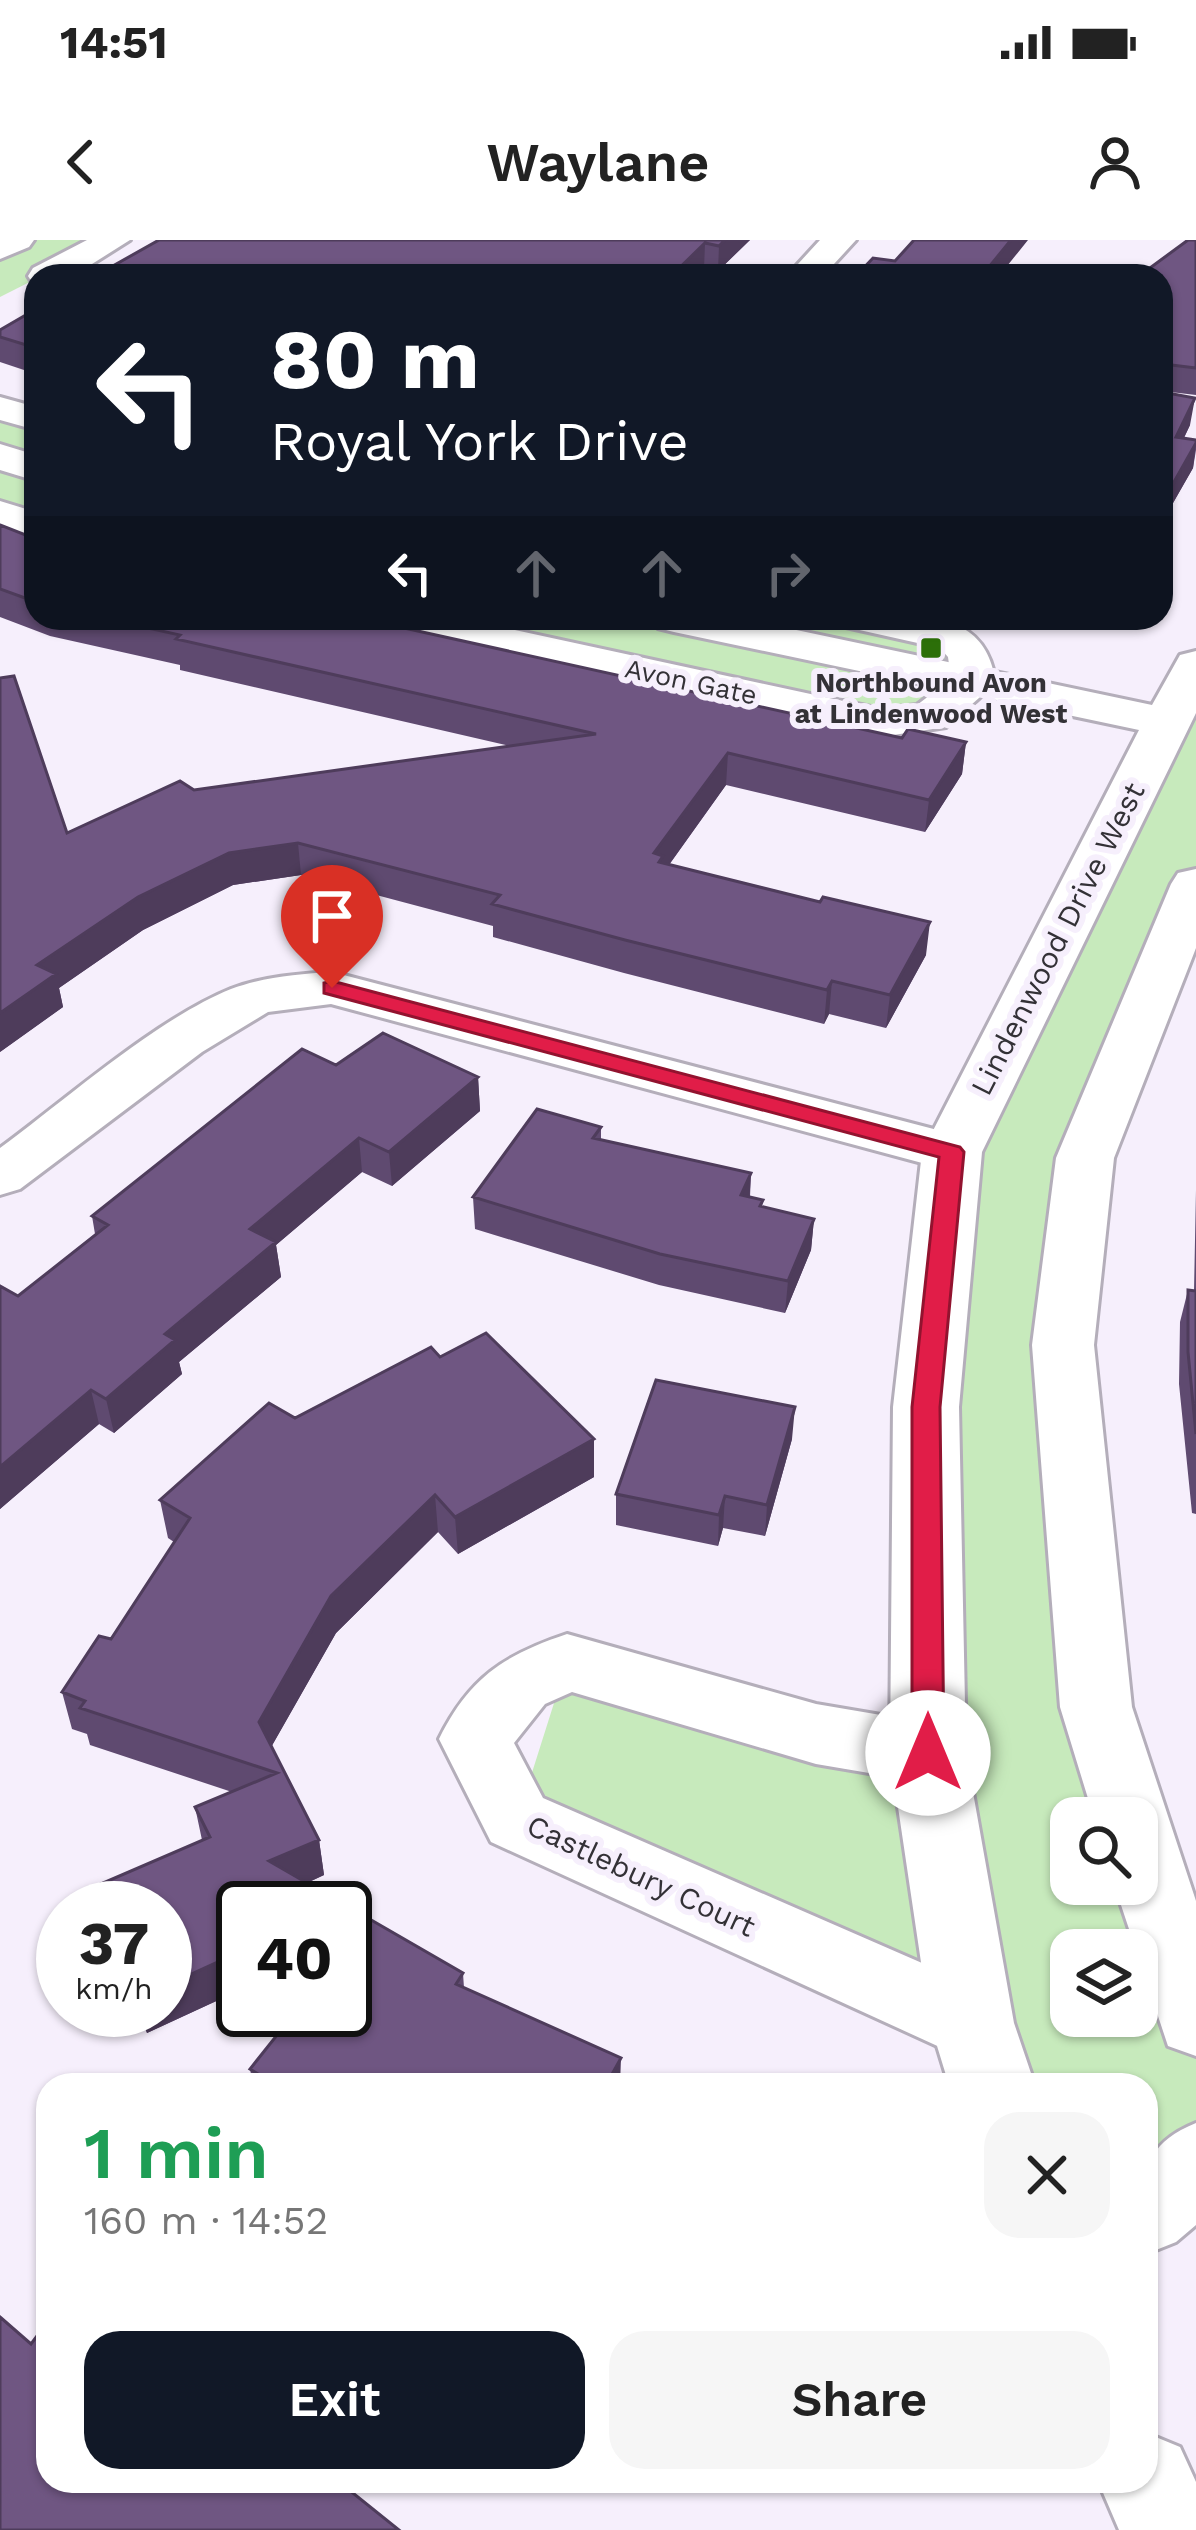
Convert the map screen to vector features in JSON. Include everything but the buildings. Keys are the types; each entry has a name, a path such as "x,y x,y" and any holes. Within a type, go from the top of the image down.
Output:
{"street":[{"path":"0,248 17,240"},
{"path":"67,264 113,240"},
{"path":"815,264 838,240"},
{"name":"Avon Gate","path":"454,630 880,723 930,718 974,683"},
{"name":"Avon Gate","path":"729,630 974,683 1182,693"},
{"path":"917,630 955,638 970,655 974,683"},
{"name":"Lindenwood Drive West","path":"982,2054 928,1753 926,1407 952,1152 1182,693"},
{"path":"1124,1797 1096,1707 1063,1345 1085,1158 1196,884"},
{"path":"0,1176 184,1040 249,1000 289,990 332,988 952,1152"},
{"name":"Castlebury Court","path":"928,1753 816,1734 566,1662 520,1684 475,1739 517,1820 982,2054"},
{"path":"1158,1901 1196,2020"},
{"path":"1158,2203 1186,2180 1196,2163"},
{"path":"1151,2493 1168,2530"}],"green space":[{"path":"17,240 113,240 65,264 24,264 24,285 0,297 0,248"},
{"path":"0,408 24,415 24,521 0,513"},
{"path":"454,630 917,630 955,638 974,683 880,723"},
{"path":"1196,665 1196,884 1085,1158 1063,1345 1128,1797 1050,1797 1050,1905 1146,1905 1157,1929 1050,1929 1050,2037 1158,2037 1158,1932 1196,2020 1196,2163 1158,2201 1158,2073 988,2073 972,2023 517,1820 567,1662 928,1753 952,1152"}],"place":[{"name":"Northbound Avon at Lindenwood West","path":"931,648"}],"route":[{"path":"332,988 952,1152 926,1407 928,1753"}]}
